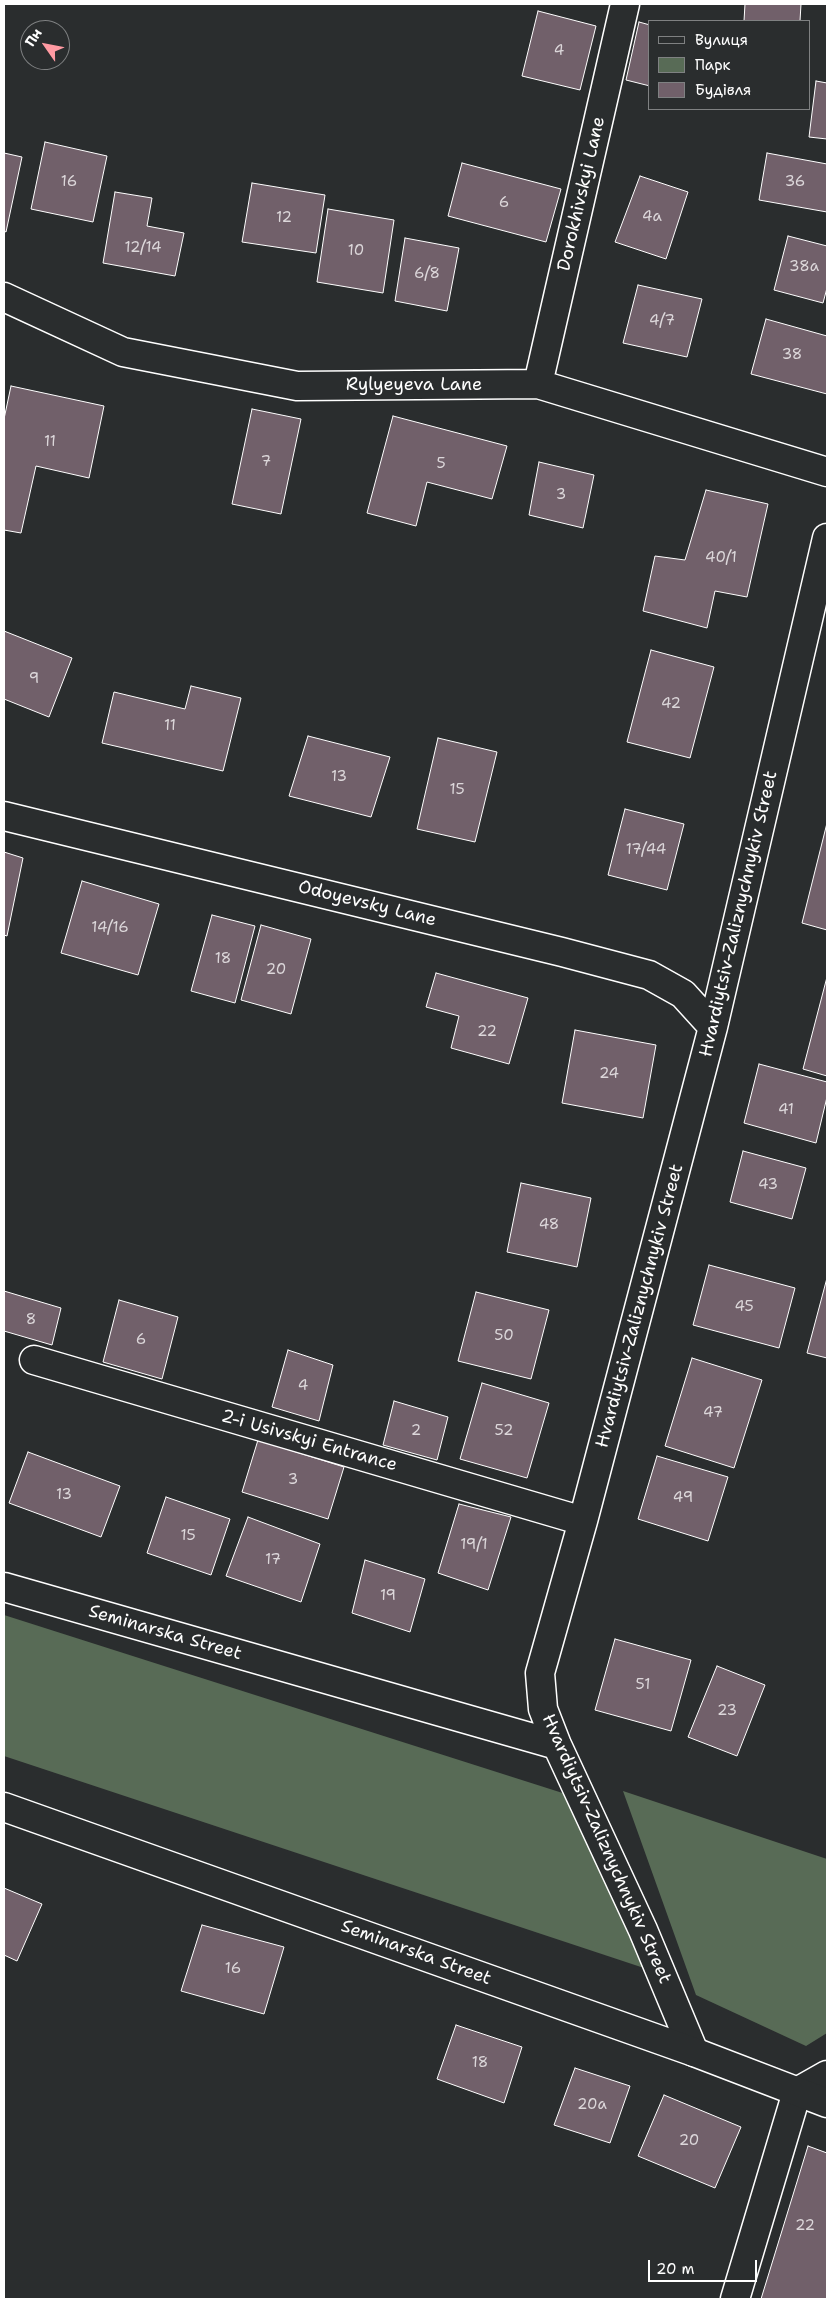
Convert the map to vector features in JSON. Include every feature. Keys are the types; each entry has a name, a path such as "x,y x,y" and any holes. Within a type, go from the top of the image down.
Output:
{"street":[{"name":"Dorokhivskyi Lane","path":"538,384 625,4"},
{"name":"Rylyeyeva Lane","path":"4,296 123,352 297,386 538,384 827,472"},
{"name":"Hvardiytsiv-Zaliznychnykiv Street","path":"694,2052 644,1930 557,1746 543,1709 540,1673 583,1521 713,1027 827,538"},
{"name":"Odoyevsky Lane","path":"4,816 542,947 649,975 684,994 713,1027"},
{"name":"2-i Usivskyi Entrance","path":"34,1360 583,1521"},
{"name":"Seminarska Street","path":"4,1587 557,1746"},
{"name":"Seminarska Street","path":"4,1807 694,2052 827,2103"},
{"path":"735,2299 798,2092 827,2075"}],"green space":[{"path":"4,1615 572,1796 650,1970 4,1756"},
{"path":"623,1791 827,1859 827,2033 806,2046 696,1995"}],"building":[{"path":"745,4 801,4 800,20 744,20"},
{"path":"538,11 596,26 580,90 522,76"},
{"path":"639,22 648,24 648,86 626,80"},
{"path":"816,81 827,83 827,139 809,137"},
{"path":"45,142 107,156 93,222 31,209"},
{"path":"4,153 22,157 6,232 4,231"},
{"path":"767,153 827,164 827,212 759,200"},
{"path":"462,163 561,189 546,242 448,216"},
{"path":"640,176 688,192 666,259 615,242"},
{"path":"252,183 325,195 316,253 242,242"},
{"path":"115,192 152,198 147,226 184,233 175,276 103,263"},
{"path":"328,209 394,220 383,293 317,282"},
{"path":"788,236 827,246 827,288 823,303 774,290"},
{"path":"405,238 459,248 447,311 395,301"},
{"path":"638,285 702,299 687,357 623,343"},
{"path":"766,319 827,336 827,394 751,374"},
{"path":"11,386 104,406 89,478 36,466 21,533 4,530 4,419"},
{"path":"252,409 301,419 281,514 232,504"},
{"path":"393,416 507,446 492,499 427,482 416,526 367,513"},
{"path":"539,462 594,475 583,528 529,515"},
{"path":"706,490 768,504 747,597 715,591 707,628 643,611 655,556 685,560"},
{"path":"4,631 72,658 49,717 4,699"},
{"path":"651,650 714,667 690,758 627,742"},
{"path":"191,686 241,698 223,771 102,743 114,692 185,709"},
{"path":"308,736 390,757 371,817 289,796"},
{"path":"438,738 497,752 475,842 417,829"},
{"path":"625,809 684,824 667,890 608,875"},
{"path":"827,823 827,930 802,923"},
{"path":"4,852 23,858 7,936 4,935"},
{"path":"82,881 159,904 138,975 61,953"},
{"path":"212,915 255,926 235,1003 191,991"},
{"path":"261,925 311,939 291,1014 241,1000"},
{"path":"436,973 528,998 509,1064 451,1048 459,1016 426,1007"},
{"path":"827,977 827,1076 803,1069"},
{"path":"575,1030 656,1045 643,1118 562,1103"},
{"path":"759,1064 827,1082 827,1097 816,1143 744,1123"},
{"path":"743,1151 806,1168 792,1219 730,1202"},
{"path":"521,1183 591,1198 577,1267 507,1252"},
{"path":"709,1265 795,1288 779,1348 693,1325"},
{"path":"827,1278 827,1358 807,1353"},
{"path":"4,1291 61,1308 52,1345 4,1331"},
{"path":"476,1292 549,1310 531,1379 458,1361"},
{"path":"119,1300 178,1317 162,1379 103,1362"},
{"path":"288,1350 333,1365 319,1421 272,1407"},
{"path":"692,1358 762,1380 734,1468 665,1446"},
{"path":"482,1383 549,1403 527,1478 460,1459"},
{"path":"394,1401 448,1417 437,1460 383,1445"},
{"path":"258,1440 344,1467 328,1519 242,1492"},
{"path":"28,1452 120,1486 101,1537 9,1503"},
{"path":"657,1456 728,1477 708,1541 638,1519"},
{"path":"166,1497 230,1519 211,1575 147,1553"},
{"path":"459,1504 511,1517 488,1590 438,1573"},
{"path":"248,1517 320,1544 301,1602 226,1576"},
{"path":"365,1560 425,1579 410,1632 352,1613"},
{"path":"615,1639 691,1660 671,1731 595,1710"},
{"path":"717,1666 765,1685 737,1756 688,1737"},
{"path":"4,1888 42,1904 17,1961 4,1955"},
{"path":"202,1925 284,1947 264,2014 181,1991"},
{"path":"456,2025 522,2047 504,2103 437,2079"},
{"path":"575,2068 630,2086 610,2143 554,2125"},
{"path":"664,2095 741,2127 715,2188 638,2156"},
{"path":"808,2146 827,2153 827,2299 761,2299"}]}
